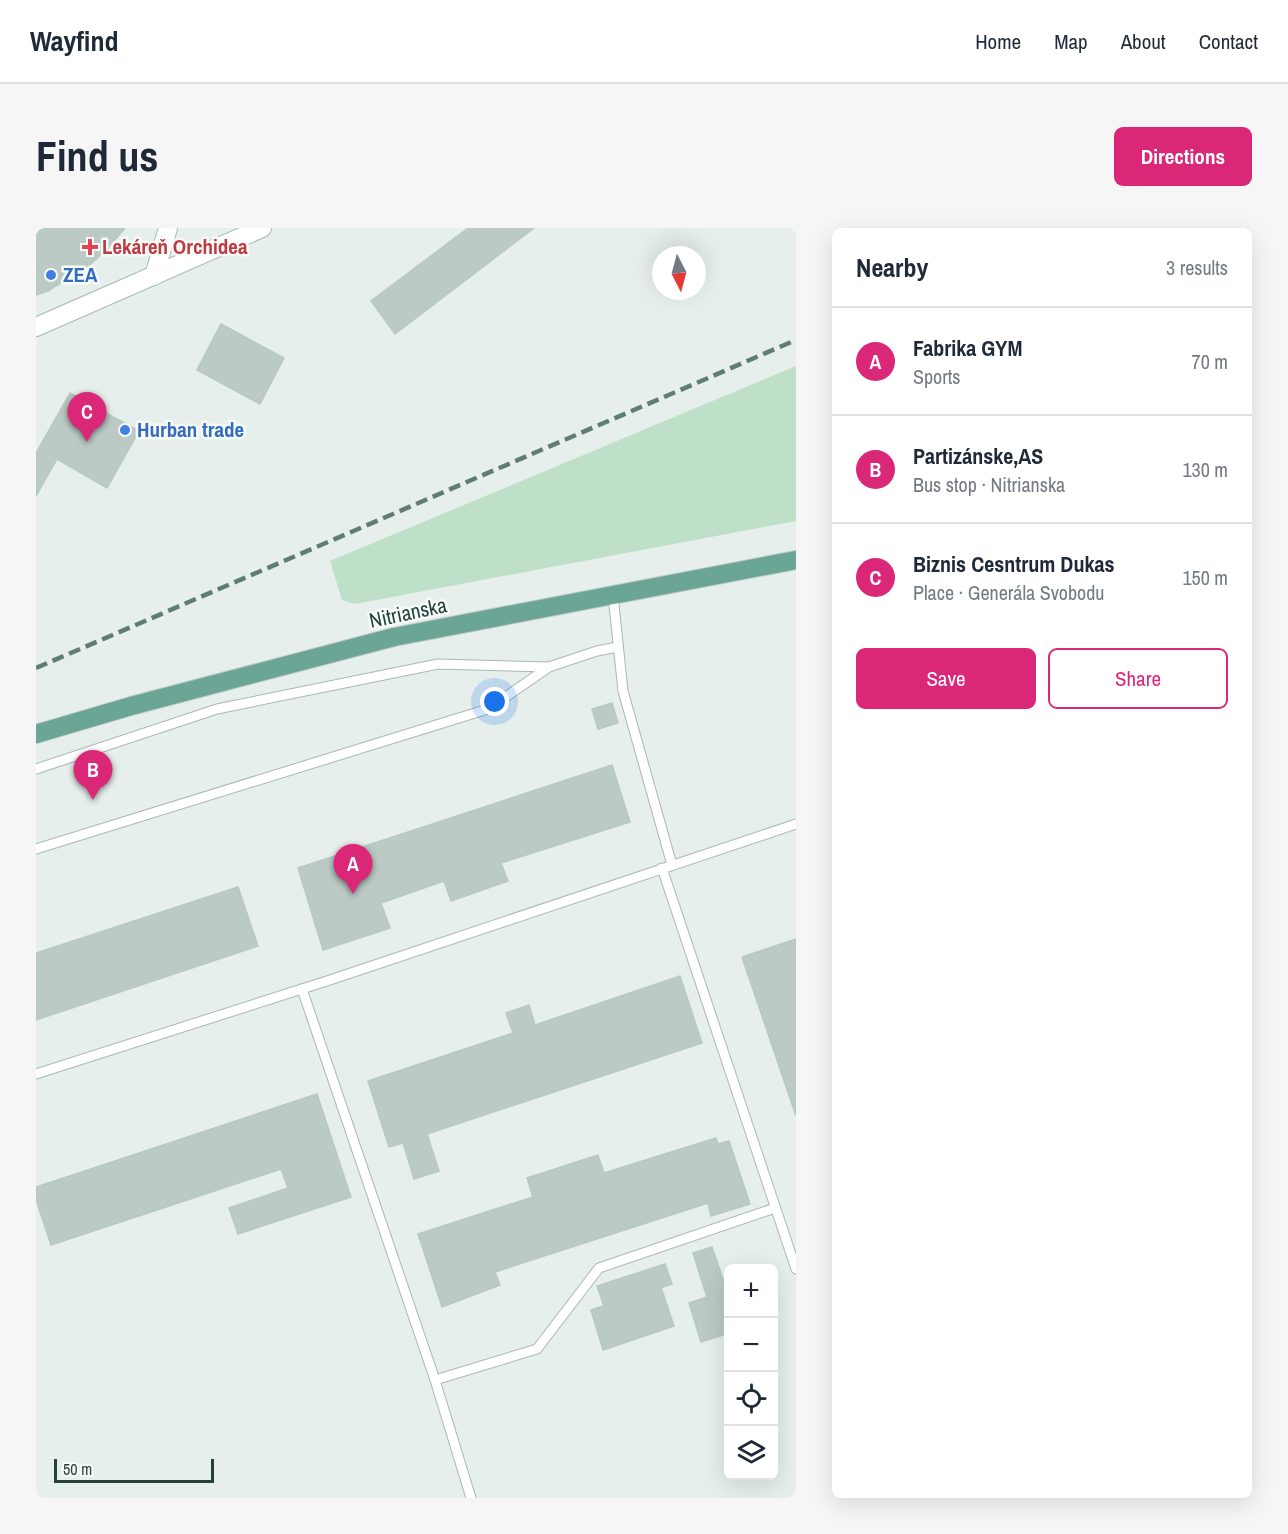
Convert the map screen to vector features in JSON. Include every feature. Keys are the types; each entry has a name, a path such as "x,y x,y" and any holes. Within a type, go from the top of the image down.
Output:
{"main road":[{"name":"Nitrianska","path":"36,734 131,706 394,637 796,560"}],"street":[{"path":"154,276 168,228"},
{"path":"36,327 262,228"}],"lane":[{"path":"613,596 623,691 672,865"},
{"path":"36,849 488,708 549,667 597,651 618,647"},
{"path":"36,769 217,709 438,664 549,667"},
{"path":"36,1074 302,989 796,824"},
{"path":"662,868 796,1269"},
{"path":"302,989 435,1380 471,1498"},
{"path":"435,1380 537,1349 599,1268 775,1208"}],"green space":[{"path":"796,366 796,521 355,604 342,600 330,561"}],"building":[{"path":"36,228 69,228 65,230 67,237 63,239 60,233 36,247"},
{"path":"69,228 125,228 91,264 48,291 36,262 36,247 60,233 63,239 67,237 65,230"},
{"path":"468,228 534,228 395,334 371,301"},
{"path":"36,262 48,291 36,295"},
{"path":"221,324 284,358 260,404 197,370"},
{"path":"70,393 139,431 107,488 57,459 36,496 36,453"},
{"path":"612,703 618,723 598,729 592,709"},
{"path":"612,765 630,822 501,863 508,881 451,901 444,881 381,903 390,928 323,950 298,868"},
{"path":"238,887 258,946 36,1020 36,953"},
{"path":"796,939 796,1116 742,957"},
{"path":"680,976 702,1043 427,1134 439,1171 414,1179 403,1143 389,1147 368,1081 513,1033 506,1013 529,1005 535,1025"},
{"path":"317,1094 351,1197 238,1234 229,1208 288,1188 281,1169 51,1245 36,1200 36,1187"},
{"path":"716,1138 718,1144 729,1141 750,1204 711,1216 708,1203 495,1272 500,1285 442,1307 418,1234 533,1197 527,1178 598,1155 604,1173"},
{"path":"712,1247 724,1282 704,1288 693,1253"},
{"path":"665,1264 672,1284 604,1306 597,1286"},
{"path":"724,1281 724,1334 720,1336 704,1288"},
{"path":"661,1287 674,1326 603,1350 591,1310"},
{"path":"707,1297 720,1336 701,1342 689,1303"}],"railway":[{"path":"36,668 796,340"}],"place":[{"name":"Lekáreň Orchidea","path":"90,247"},
{"name":"ZEA","path":"51,275"},
{"name":"Hurban trade","path":"125,430"},
{"name":"Biznis Cesntrum Dukas","path":"87,442"},
{"name":"Partizánske,AS","path":"93,800"},
{"name":"Fabrika GYM","path":"353,894"}]}
